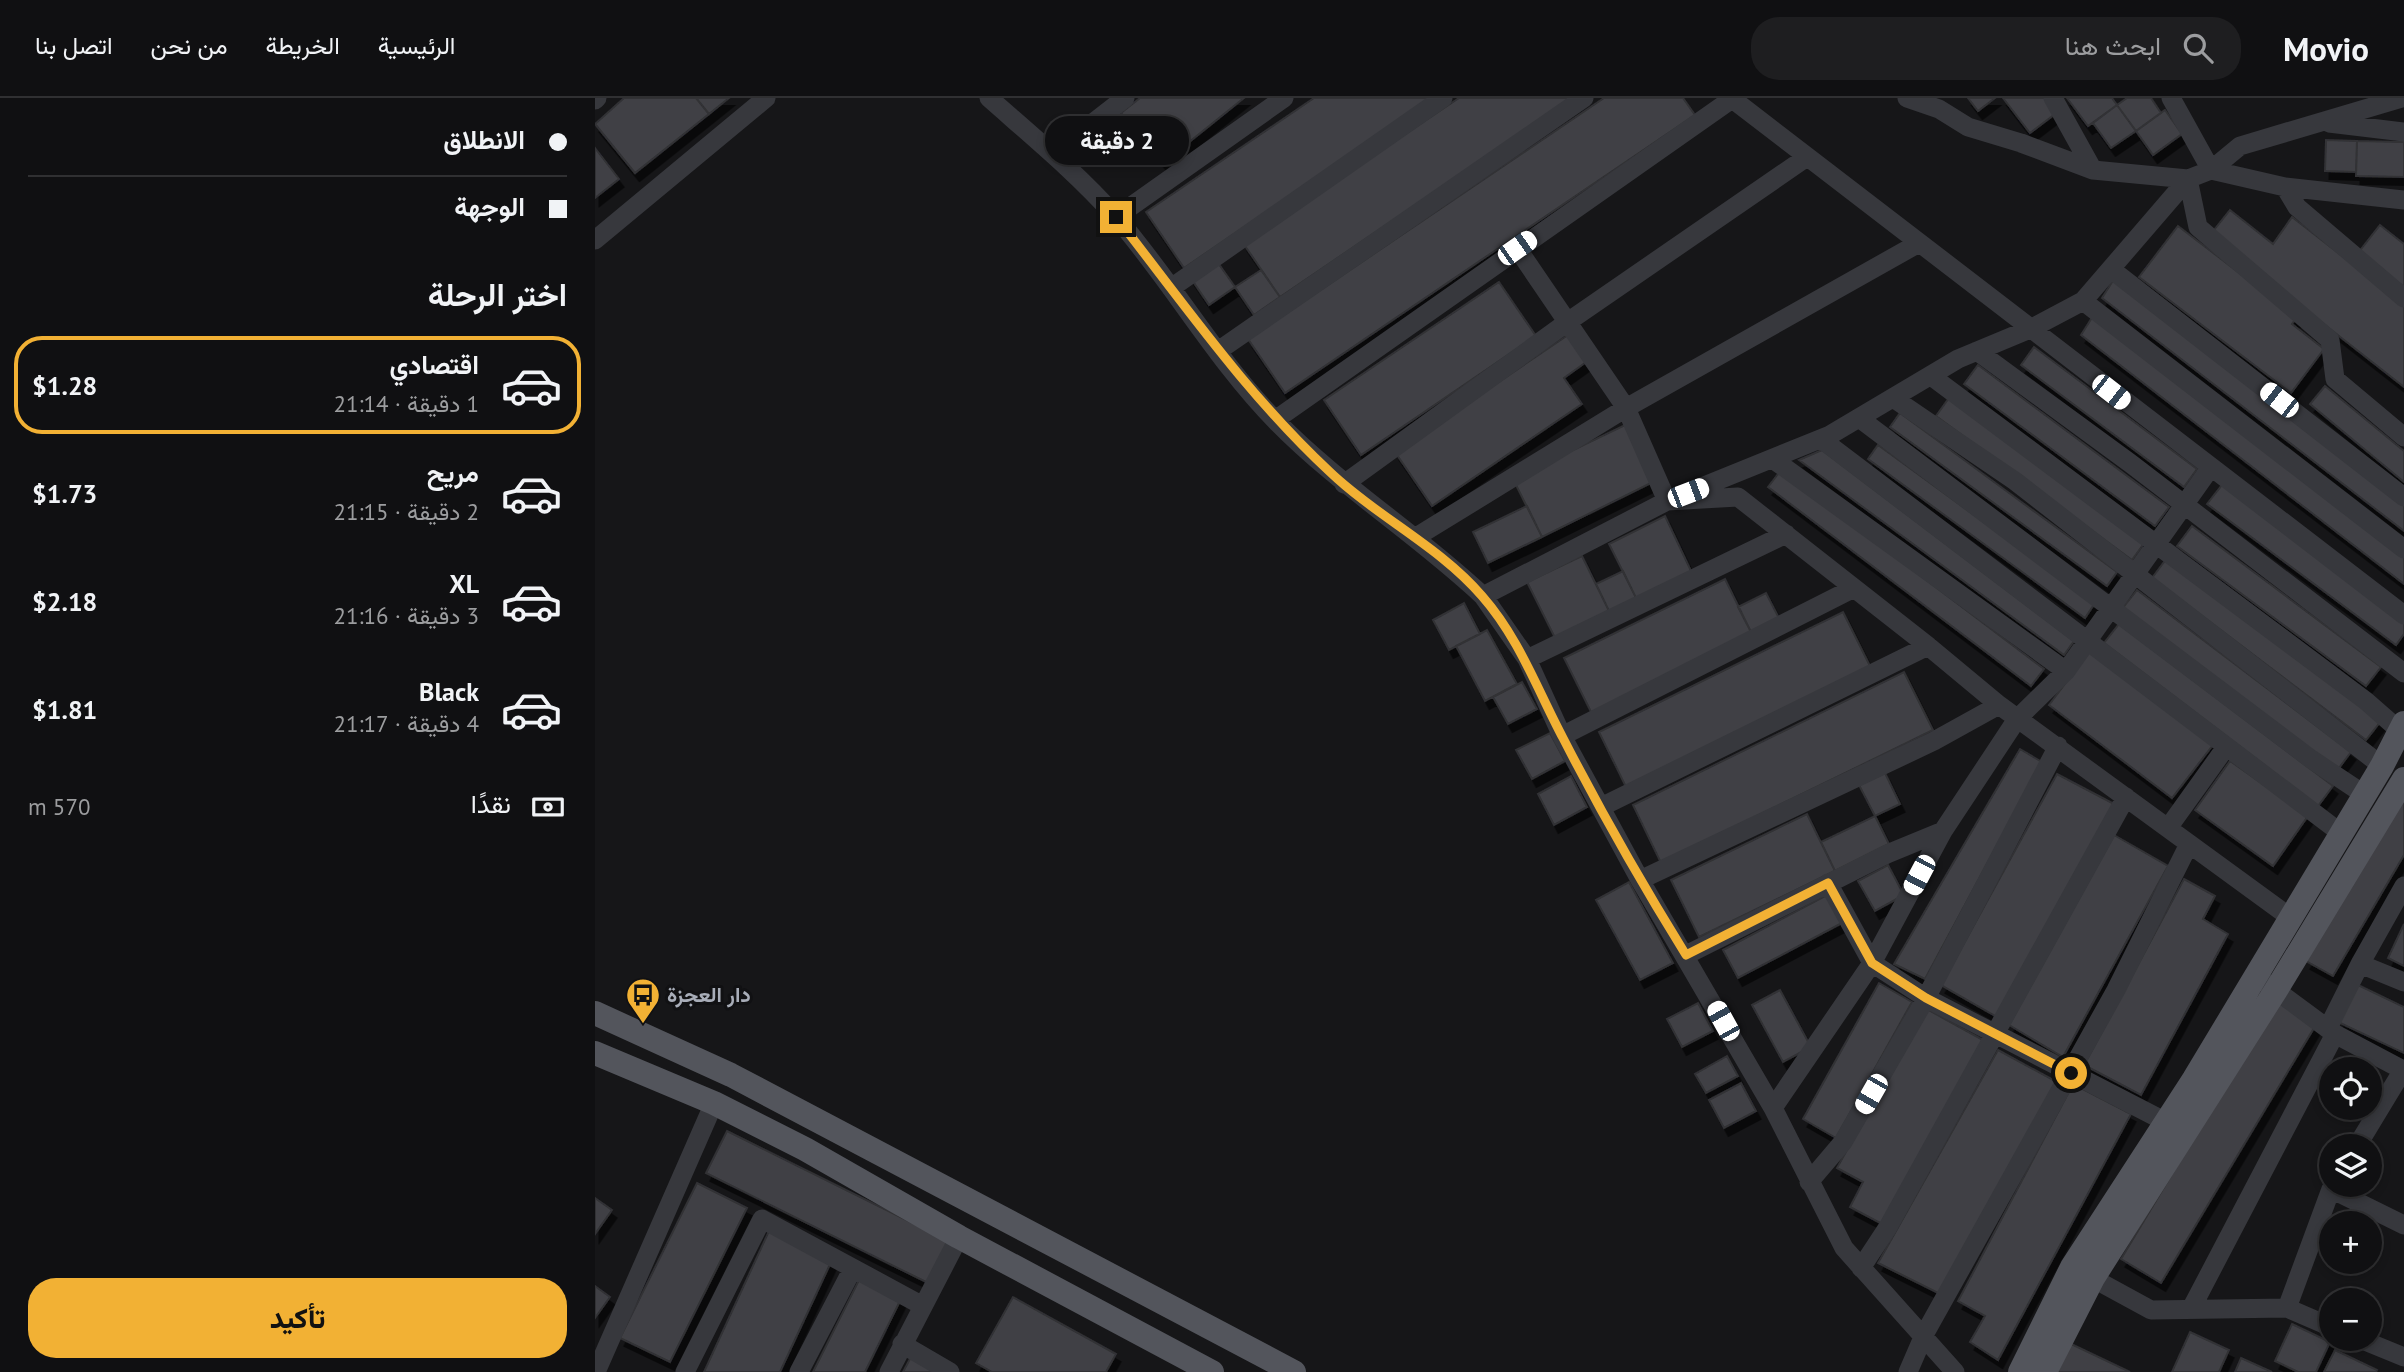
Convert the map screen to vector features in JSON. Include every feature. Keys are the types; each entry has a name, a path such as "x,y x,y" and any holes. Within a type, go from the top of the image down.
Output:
{"main road":[{"path":"2020,1372 2266,983 2291,918 2382,766 2402,727"},
{"path":"2045,1372 2082,1273 2166,1122 2266,983 2404,779"},
{"path":"595,1013 731,1074 1294,1372"},
{"path":"595,1053 714,1103 805,1149 958,1237 1213,1372"}],"street":[{"path":"595,240 766,98"},
{"path":"989,98 1053,154 1116,217 1218,351 1275,420 1344,484 1416,537 1483,596 1527,659 1562,736 1640,880 1773,1108 1844,1248 1955,1372"},
{"path":"1053,154 1125,98"},
{"path":"1116,217 1284,98"},
{"path":"1171,288 1443,98"},
{"path":"1218,351 1584,98"},
{"path":"1275,420 1731,98 2404,615"},
{"path":"1907,98 1936,104 1968,127 2021,143 2093,170 2188,178 2211,170 2240,146 2402,98"},
{"path":"2053,98 2093,170"},
{"path":"2171,98 2211,170 2285,187 2404,200"},
{"path":"2321,123 2404,132"},
{"path":"1344,484 1569,321 1807,157"},
{"path":"1483,596 1667,501 1821,439 1977,351 2030,329 2083,301 2188,178"},
{"path":"2188,178 2198,227 2330,340 2335,379 2404,437"},
{"path":"2285,187 2297,208 2404,298"},
{"path":"1416,537 1626,408 1919,243"},
{"path":"1517,248 1626,408 1667,501"},
{"path":"2112,270 2404,497"},
{"path":"2083,301 2404,549"},
{"path":"1977,351 2184,504 2404,673"},
{"path":"1931,376 2402,727"},
{"path":"1893,398 2015,481 2382,766"},
{"path":"1859,418 2311,759 2365,795"},
{"path":"1821,439 2342,834"},
{"path":"1774,460 2066,671"},
{"path":"1773,1108 1872,963 1943,831 2017,719 2066,671 2211,467"},
{"path":"1667,501 1738,497 2017,719 2058,746 2291,918"},
{"path":"1527,659 1786,534"},
{"path":"1562,736 1854,588"},
{"path":"1601,807 1928,646"},
{"path":"1640,880 1934,741 1999,705"},
{"path":"1809,1182 1843,1142 1926,998 2058,746"},
{"path":"2168,828 2226,747"},
{"path":"1861,1268 1888,1227 2126,797"},
{"path":"1686,955 1828,883 1943,831"},
{"path":"1908,1372 1924,1335 2071,1073 2189,844"},
{"path":"1828,883 1872,963 1926,998 2166,1122"},
{"path":"2191,1310 2331,1031 2360,964 2404,887"},
{"path":"2360,964 2404,982"},
{"path":"2266,983 2331,1031 2403,1070 2364,1134"},
{"path":"605,1372 596,1372 714,1103"},
{"path":"2287,1308 2329,1197"},
{"path":"2352,1197 2404,1225"},
{"path":"685,1372 762,1219 923,1306"},
{"path":"888,1372 958,1237"},
{"path":"799,1372 852,1270"},
{"path":"2082,1273 2151,1310 2287,1308 2319,1322"},
{"path":"902,1344 950,1372"},
{"path":"2381,1351 2400,1362"}],"building":[{"path":"624,98 696,98 709,114 635,173 595,124"},
{"path":"696,98 729,98 709,114"},
{"path":"1140,98 1244,98 1163,163 1121,113"},
{"path":"1314,98 1434,98 1184,268 1146,212"},
{"path":"1459,98 1574,98 1280,297 1243,243"},
{"path":"1604,98 1683,98 1695,115 1285,393 1248,339"},
{"path":"1968,98 1995,98 1978,111"},
{"path":"2003,98 2049,98 2059,111 2030,133"},
{"path":"2067,98 2112,98 2117,105 2088,126"},
{"path":"2127,98 2151,98 2161,113 2136,131 2117,105"},
{"path":"2117,105 2136,131 2111,148 2093,123"},
{"path":"2165,110 2182,134 2153,155 2136,131"},
{"path":"2326,140 2357,141 2356,172 2325,171"},
{"path":"2357,141 2404,142 2404,177 2356,176"},
{"path":"595,148 619,179 595,198"},
{"path":"2230,210 2273,244 2292,217 2404,304 2404,387 2210,235"},
{"path":"2380,225 2404,244 2404,287 2358,253"},
{"path":"2178,226 2297,317 2292,324 2324,349 2291,393 2139,277"},
{"path":"1216,260 1235,287 1209,305 1190,277"},
{"path":"1261,270 1280,297 1254,315 1235,287"},
{"path":"2114,279 2404,503 2404,531 2102,298"},
{"path":"1499,282 1536,336 1361,455 1324,400"},
{"path":"2093,316 2404,557 2404,584 2081,335"},
{"path":"1571,333 1589,360 1564,378 1582,404 1432,506 1395,452"},
{"path":"2034,347 2197,469 2184,487 2021,365"},
{"path":"1978,365 2169,507 2155,526 1964,384"},
{"path":"2325,386 2404,451 2404,482 2310,404"},
{"path":"1949,398 2145,542 2132,560 1936,416"},
{"path":"1900,413 2117,572 2107,586 1890,427"},
{"path":"1625,425 1653,482 1542,537 1513,479"},
{"path":"1878,445 2095,603 2085,618 1868,459"},
{"path":"1822,450 2074,641 2064,655 1799,460"},
{"path":"1781,470 2044,669 2031,686 1768,487"},
{"path":"2222,485 2404,621 2404,634 2396,645 2207,504"},
{"path":"1527,506 1542,537 1488,563 1473,532"},
{"path":"1665,516 1692,573 1637,600 1609,544"},
{"path":"2192,526 2381,667 2366,686 2177,546"},
{"path":"1582,556 1610,613 1556,640 1527,582"},
{"path":"2167,558 2381,721 2366,740 2152,578"},
{"path":"1623,571 1637,600 1610,613 1596,584"},
{"path":"1725,579 1753,636 1592,714 1564,658"},
{"path":"2137,590 2351,752 2336,772 2122,609"},
{"path":"1766,593 1781,622 1753,636 1738,607"},
{"path":"1464,603 1480,634 1449,650 1433,620"},
{"path":"1843,612 1871,668 1626,787 1599,732"},
{"path":"2119,624 2333,786 2318,806 2104,643"},
{"path":"1487,630 1517,684 1485,701 1456,646"},
{"path":"2089,652 2213,745 2172,798 2049,705"},
{"path":"1904,672 1933,730 1661,863 1633,805"},
{"path":"1522,682 1537,709 1508,724 1493,697"},
{"path":"1550,733 1565,761 1532,779 1516,750"},
{"path":"2020,749 2042,762 1925,979 1894,964"},
{"path":"2230,761 2308,816 2273,866 2195,810"},
{"path":"1885,773 1900,804 1875,816 1859,785"},
{"path":"2057,774 2116,805 1997,1017 1941,985"},
{"path":"1571,776 1587,807 1554,825 1538,794"},
{"path":"2404,793 2404,855 2333,976 2306,961"},
{"path":"1807,814 1835,871 1699,937 1671,880"},
{"path":"1875,816 1889,844 1835,871 1821,842"},
{"path":"2114,835 2168,866 2063,1057 2009,1025"},
{"path":"1888,865 1904,895 1875,911 1858,881"},
{"path":"2184,879 2215,896 2203,919 2228,934 2141,1095 2084,1065"},
{"path":"1629,882 1673,963 1640,980 1596,900"},
{"path":"1827,895 1842,923 1738,978 1723,950"},
{"path":"2404,924 2404,966 2388,958"},
{"path":"1879,983 1912,1002 1836,1138 1803,1119"},
{"path":"2356,984 2404,1007 2404,1053 2338,1022"},
{"path":"1780,990 1811,1047 1783,1062 1752,1005"},
{"path":"2277,999 2317,1023 2161,1283 2121,1259"},
{"path":"1698,1003 1713,1031 1682,1047 1667,1019"},
{"path":"1925,1008 1983,1040 1882,1224 1850,1207 1863,1182 1837,1168"},
{"path":"1998,1050 2057,1082 1940,1294 1878,1263"},
{"path":"1727,1056 1738,1076 1706,1093 1695,1074"},
{"path":"1741,1083 1756,1111 1724,1128 1709,1100"},
{"path":"2073,1084 2131,1114 1998,1360 1970,1342 1985,1316 1958,1301"},
{"path":"727,1131 951,1242 930,1284 706,1173"},
{"path":"697,1183 747,1208 670,1362 620,1338"},
{"path":"595,1198 612,1210 595,1234"},
{"path":"769,1231 832,1260 780,1372 704,1372"},
{"path":"860,1278 901,1299 865,1372 813,1372"},
{"path":"595,1286 610,1297 595,1318"},
{"path":"1013,1297 1116,1354 1106,1372 992,1372 976,1363"},
{"path":"2292,1324 2319,1337 2319,1351 2326,1351 2316,1372 2298,1372 2275,1361"},
{"path":"2190,1332 2229,1350 2219,1372 2172,1372"},
{"path":"2067,1342 2130,1372 2053,1372"},
{"path":"2334,1351 2377,1370 2376,1372 2324,1372"},
{"path":"912,1355 937,1372 903,1372"},
{"path":"2241,1358 2272,1372 2235,1372"}],"place":[{"name":"دار العجزة","path":"643,1025"}],"route":[{"path":"1116,217 1218,351 1275,420 1332,474 1416,537 1483,596 1527,659 1562,736 1640,880 1686,955 1828,883 1872,963 1926,998 2071,1073"}]}
